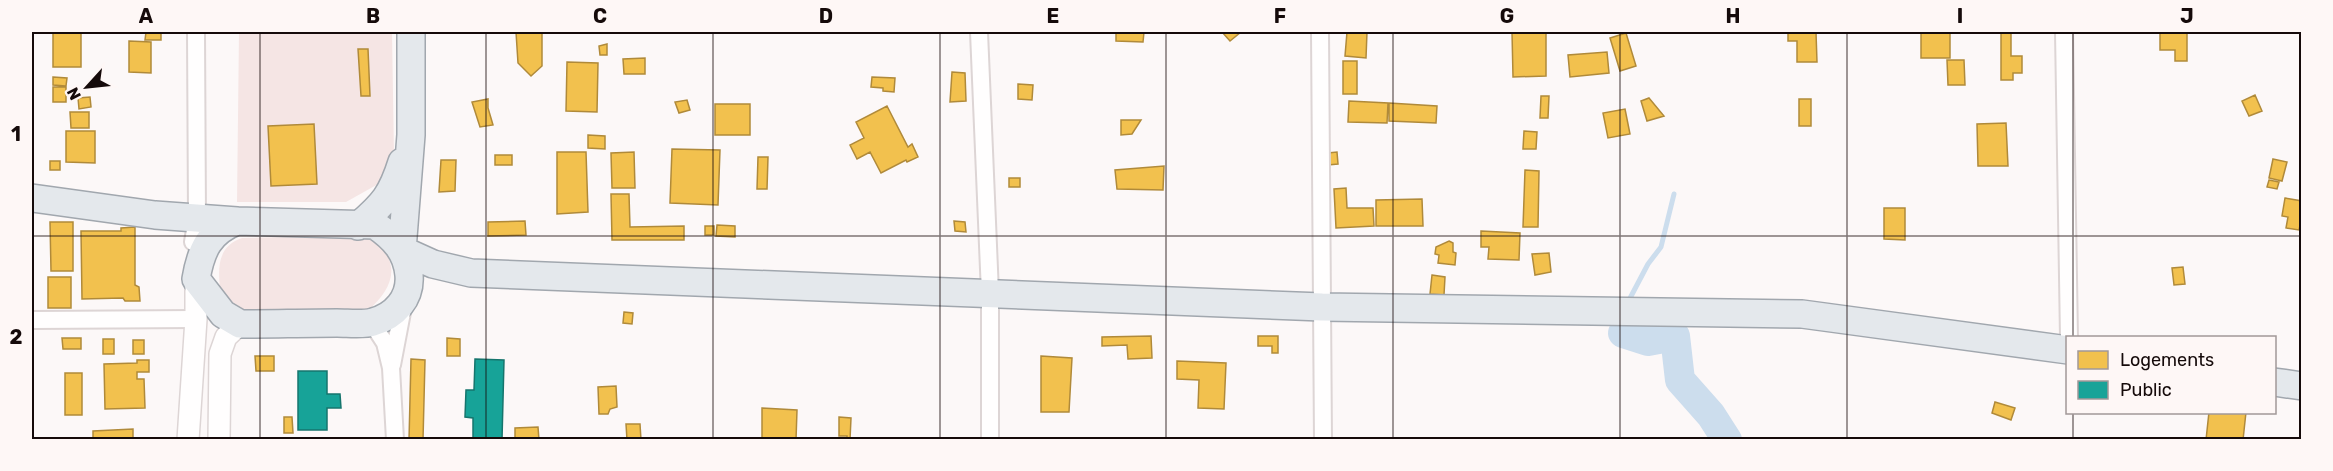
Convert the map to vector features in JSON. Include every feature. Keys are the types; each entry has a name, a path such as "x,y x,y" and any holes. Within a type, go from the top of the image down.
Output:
{"main road":[{"path":"402,250 411,135 411,32"},
{"path":"358,226 382,206 397,180 411,135"},
{"path":"32,198 155,215 182,225 196,251 223,314 240,324 372,323 399,307 406,297 410,283 409,267 402,250 389,235 375,225 237,221 221,227 196,251"},
{"path":"196,251 237,221"},
{"path":"402,250 433,264 471,273 1322,307 1802,314 2066,350"},
{"path":"406,297 420,287 440,279 471,273"},
{"path":"2276,382 2301,386"}],"street":[{"path":"188,440 196,319 196,32"},
{"path":"979,32 990,293 990,440"},
{"path":"1320,32 1323,440"},
{"path":"2064,32 2069,336"},
{"path":"391,368 406,297"},
{"path":"32,320 196,319"},
{"path":"372,323 385,343 391,368 394,440"},
{"path":"219,440 220,354 226,337 240,324"}],"shaded area":[{"path":"239,32 392,32 394,156 380,183 346,202 237,202"},
{"path":"367,235 385,252 391,268 389,283 381,297 369,310 244,313 221,297 220,262 227,248 242,238"}],"building: Logements":[{"path":"53,32 81,32 81,67 53,67"},
{"path":"146,32 161,32 161,40 145,40"},
{"path":"516,32 542,32 542,66 531,76 518,63"},
{"path":"1116,32 1144,32 1143,42 1116,41"},
{"path":"1222,32 1241,32 1230,41"},
{"path":"1347,32 1367,32 1366,58 1345,56"},
{"path":"1512,32 1546,32 1546,76 1513,77"},
{"path":"1816,32 1817,62 1797,62 1797,41 1788,41 1788,33"},
{"path":"1921,32 1950,32 1950,58 1921,58"},
{"path":"2001,32 2011,32 2011,56 2022,56 2022,73 2013,73 2013,80 2001,80"},
{"path":"2160,32 2187,32 2187,61 2175,61 2175,50 2160,50"},
{"path":"1626,33 1636,66 1620,71 1610,38"},
{"path":"129,41 151,42 151,73 129,72"},
{"path":"607,44 607,55 600,55 599,46"},
{"path":"358,49 368,49 370,96 361,96"},
{"path":"1607,52 1609,73 1570,77 1568,55"},
{"path":"645,58 645,74 624,74 623,59"},
{"path":"1947,60 1964,60 1965,85 1948,85"},
{"path":"1343,61 1357,61 1357,94 1343,94"},
{"path":"567,62 598,63 597,112 566,111"},
{"path":"952,72 965,73 966,101 950,102"},
{"path":"53,77 67,78 66,86 53,85"},
{"path":"872,77 895,78 894,92 871,87"},
{"path":"1018,84 1033,85 1032,100 1018,99"},
{"path":"53,87 66,87 66,102 53,102"},
{"path":"2255,95 2262,111 2249,116 2242,101"},
{"path":"1541,96 1549,96 1548,118 1540,118"},
{"path":"90,97 91,107 79,109 78,98"},
{"path":"1649,98 1664,116 1647,121 1641,101"},
{"path":"488,99 493,125 480,127 472,102"},
{"path":"1799,99 1811,99 1811,126 1799,126"},
{"path":"687,100 690,110 679,113 675,102"},
{"path":"1349,101 1388,103 1387,123 1348,122"},
{"path":"1389,103 1437,106 1436,123 1389,121"},
{"path":"715,104 750,104 750,135 715,135"},
{"path":"887,106 908,147 912,144 918,157 907,162 906,160 881,173 870,152 857,159 850,145 864,138 856,122"},
{"path":"1625,109 1630,134 1608,138 1603,113"},
{"path":"70,112 89,112 89,128 71,128"},
{"path":"1121,120 1141,120 1132,134 1121,135"},
{"path":"2006,123 2008,166 1978,166 1977,124"},
{"path":"314,124 317,184 271,186 268,126"},
{"path":"66,131 95,131 95,163 66,162"},
{"path":"1524,131 1537,132 1536,149 1523,149"},
{"path":"588,135 605,136 605,149 588,148"},
{"path":"672,149 720,150 718,205 670,203"},
{"path":"557,152 586,152 588,212 557,214"},
{"path":"634,152 635,188 612,188 611,153"},
{"path":"1337,152 1338,164 1328,165 1328,153"},
{"path":"495,155 512,155 512,165 495,165"},
{"path":"758,157 768,157 767,189 757,189"},
{"path":"2273,159 2287,162 2282,181 2269,178"},
{"path":"441,160 456,160 455,191 439,192"},
{"path":"50,161 60,161 60,170 50,170"},
{"path":"1164,166 1163,190 1117,189 1115,170"},
{"path":"1525,170 1539,171 1538,227 1523,227"},
{"path":"1009,178 1020,178 1020,187 1009,187"},
{"path":"2269,180 2279,182 2277,189 2267,187"},
{"path":"1346,188 1347,208 1373,208 1374,226 1336,228 1334,189"},
{"path":"611,194 629,194 630,227 684,226 684,240 612,240"},
{"path":"2285,198 2302,201 2299,230 2286,228 2288,217 2282,216"},
{"path":"1422,199 1423,226 1376,226 1376,200"},
{"path":"1884,208 1905,208 1905,240 1884,239"},
{"path":"525,221 526,235 488,236 488,222"},
{"path":"954,221 965,222 966,232 955,231"},
{"path":"50,222 73,222 73,271 51,271"},
{"path":"717,225 735,226 735,237 716,236"},
{"path":"705,226 714,226 714,235 705,235"},
{"path":"135,227 135,285 139,287 140,301 125,301 123,298 82,299 81,231 121,231 121,228"},
{"path":"1481,231 1520,233 1519,260 1488,259 1489,247 1481,247"},
{"path":"1449,241 1453,243 1453,252 1456,253 1455,265 1438,263 1439,255 1435,254 1436,247"},
{"path":"1549,253 1551,272 1535,275 1532,254"},
{"path":"2183,267 2185,284 2174,285 2172,268"},
{"path":"1432,275 1445,277 1444,295 1430,294"},
{"path":"48,277 71,277 71,308 48,308"},
{"path":"624,312 633,313 632,324 623,323"},
{"path":"1151,336 1152,358 1128,359 1127,345 1102,346 1102,337"},
{"path":"1258,336 1278,336 1278,353 1272,353 1272,346 1258,346"},
{"path":"62,338 81,338 81,349 63,349"},
{"path":"447,338 460,339 460,356 447,356"},
{"path":"103,339 114,339 114,354 103,354"},
{"path":"133,340 144,340 144,354 133,354"},
{"path":"255,356 274,356 274,371 256,371"},
{"path":"1041,356 1072,358 1069,412 1041,412"},
{"path":"411,359 425,360 423,440 409,440"},
{"path":"137,360 149,360 149,372 137,372 137,379 144,379 145,408 105,409 104,364 137,363"},
{"path":"1177,361 1226,363 1224,409 1198,408 1199,380 1177,379"},
{"path":"65,373 82,373 82,415 65,415"},
{"path":"616,386 617,407 610,409 608,414 599,414 598,387"},
{"path":"1995,402 2015,408 2011,420 1992,413"},
{"path":"762,408 797,410 796,440 762,440"},
{"path":"2209,414 2246,414 2243,440 2206,440"},
{"path":"284,417 292,417 293,433 284,433"},
{"path":"839,417 851,418 850,440 847,440 847,436 839,436"},
{"path":"626,424 640,424 641,440 627,440"},
{"path":"538,427 539,440 515,440 515,428"},
{"path":"133,429 133,440 93,440 93,431"}],"building: Public":[{"path":"475,359 504,360 502,440 473,440 473,418 465,417 466,390 474,390"},
{"path":"298,371 327,371 327,394 340,394 341,408 327,408 327,430 298,430"}],"waterway":[{"path":"1628,302 1648,264 1661,247 1674,194"},
{"path":"1623,333 1648,341 1675,336 1680,380 1711,415 1727,440"}]}
